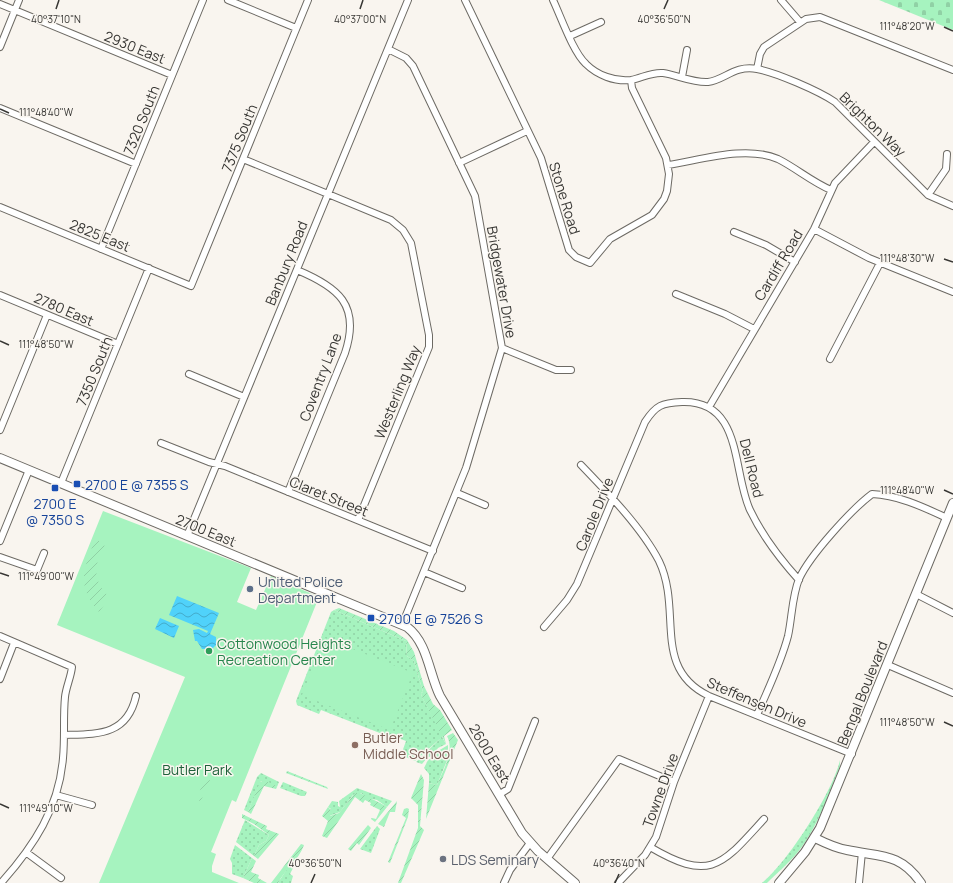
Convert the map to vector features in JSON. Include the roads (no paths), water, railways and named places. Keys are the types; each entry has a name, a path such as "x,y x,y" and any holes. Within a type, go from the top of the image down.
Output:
{"street":[{"path":"0,47 19,0"},
{"name":"7320 South","path":"101,249 203,0"},
{"path":"228,0 296,28"},
{"name":"7375 South","path":"191,286 308,0"},
{"name":"Banbury Road","path":"187,536 408,0"},
{"name":"Stone Road","path":"465,0 544,168 569,250 576,257 590,263 610,240 642,221 658,207 667,191 668,165"},
{"name":"Brighton Way","path":"553,0 582,58 596,72 613,79 631,80 656,73 708,82 735,70 757,69 827,97 835,102 928,195 953,206"},
{"path":"781,0 800,22"},
{"name":"2930 East","path":"0,4 172,75"},
{"path":"757,69 761,50 800,22 813,17 826,19 953,70"},
{"path":"570,36 601,22"},
{"name":"Bridgewater Drive","path":"388,49 401,55 410,62 477,203 502,348 473,449 457,493 402,625"},
{"path":"682,77 688,50"},
{"path":"631,80 632,88 668,165 751,152 765,154 779,160 831,190"},
{"path":"0,108 136,164"},
{"path":"459,163 527,131"},
{"name":"Cardiff Road","path":"709,407 814,229 831,190 839,177 874,142"},
{"path":"928,195 946,169 947,154"},
{"name":"Westerling Way","path":"243,159 391,220 408,236 414,251 429,335 427,353 358,520"},
{"name":"2825 East","path":"0,207 191,286"},
{"path":"814,229 880,262 953,292"},
{"path":"734,232 758,242 795,262"},
{"path":"830,360 880,262"},
{"name":"7350 South","path":"60,483 149,268"},
{"name":"Coventry Lane","path":"288,492 345,353 350,333 349,314 345,304 335,291 322,280 297,270"},
{"path":"676,294 725,314 754,329"},
{"name":"2780 East","path":"0,295 118,344"},
{"path":"0,430 47,315"},
{"path":"502,348 556,370 571,370"},
{"path":"190,374 244,397"},
{"name":"Carole Drive","path":"544,627 567,600 577,584 645,422 658,406 668,403 688,402 709,407"},
{"name":"Dell Road","path":"709,407 728,427 734,442 742,488 758,525 787,566 799,580"},
{"name":"Claret Street","path":"161,443 288,492 433,551"},
{"name":"2700 East","path":"0,458 402,625"},
{"name":"Steffensen Drive","path":"581,464 637,528 659,562 666,583 670,603 672,642 675,661 682,675 690,684 709,696 852,754"},
{"path":"0,541 29,470"},
{"path":"457,493 485,505"},
{"path":"757,715 781,658 788,637 799,580 834,531 857,507 872,494 898,498 947,518"},
{"name":"Bengal Boulevard","path":"779,883 815,838 852,754 953,503"},
{"path":"0,558 37,570 44,553"},
{"path":"424,572 462,588"},
{"path":"916,594 953,613"},
{"name":"2600 East","path":"402,625 410,629 420,642 440,696 530,843 575,883"},
{"path":"0,636 72,667 65,694 62,766 56,795 45,825 27,853 2,883"},
{"path":"0,679 14,643"},
{"path":"888,665 953,693"},
{"path":"64,735 96,734 111,730 130,714 136,696"},
{"name":"Towne Drive","path":"618,883 637,864 650,847 662,821 674,782 709,696"},
{"path":"500,794 508,789 535,721"},
{"path":"547,859 619,759 674,782"},
{"path":"56,795 92,806"},
{"path":"650,847 674,862 684,866 706,867 721,862 733,853 764,819"},
{"path":"815,838 841,849 884,855 896,860 906,866 921,883"},
{"path":"504,883 510,870 530,843"},
{"path":"859,883 862,852"},
{"path":"27,853 60,878"}],"water":[{"path":"177,596 219,613 210,634 216,637 216,645 212,649 202,649 197,641 195,641 193,630 199,629 207,633 208,631 169,615"},
{"path":"160,618 179,626 174,638 155,629"}],"place":[{"name":"2700 E @ 7355 S","path":"77,484"},
{"name":"2700 E @ 7350 S","path":"55,488"},
{"name":"United Police Department","path":"250,589"},
{"name":"2700 E @ 7526 S","path":"371,618"},
{"name":"Cottonwood Heights Recreation Center","path":"209,651"},
{"name":"Butler Middle School","path":"355,745"},
{"name":"LDS Seminary","path":"443,859"}],"park label":[{"name":"Butler Park","path":"197,769"}]}
